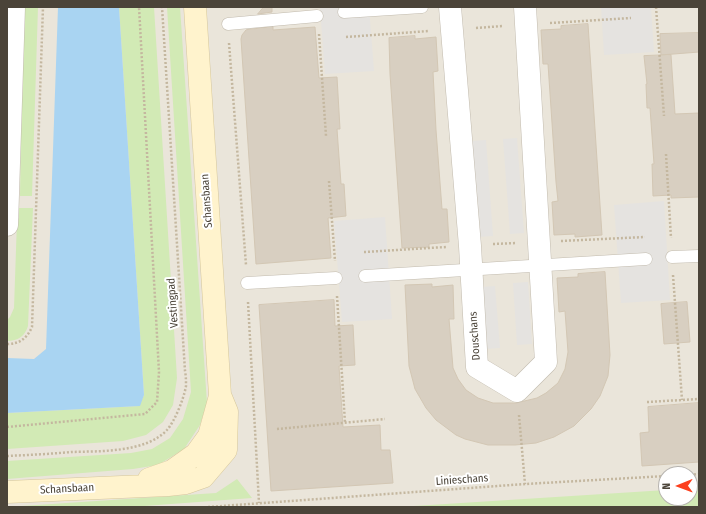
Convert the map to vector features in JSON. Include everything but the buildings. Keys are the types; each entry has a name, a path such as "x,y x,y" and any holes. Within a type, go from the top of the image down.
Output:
{"street":[{"path":"7,226 9,92 14,7"},
{"name":"Schansbaan","path":"7,492 127,486 172,472 196,454 209,436 220,395 194,7"},
{"name":"Douschans","path":"450,7 470,246 477,367 517,391"},
{"path":"517,391 546,362 525,16"}],"lane":[{"path":"344,12 422,7"},
{"path":"228,24 318,16"},
{"path":"672,258 699,256"},
{"path":"365,276 540,267 646,259"},
{"path":"247,283 336,278"}],"path":[{"path":"7,344 13,344 27,337 32,327 43,7"},
{"path":"7,427 145,414 157,402 159,372 139,7"},
{"name":"Vestingpad","path":"7,456 118,450 137,446 155,439 167,430 176,416 186,387 186,371 162,7"},
{"path":"656,7 664,116"},
{"path":"318,16 326,136"},
{"path":"346,37 451,29 525,16 631,18"},
{"path":"228,24 247,283 259,503"},
{"path":"329,181 345,423"},
{"path":"364,252 645,237"},
{"path":"517,391 525,484"},
{"path":"648,402 699,399"},
{"path":"277,429 385,419"},
{"name":"Linieschans","path":"208,507 525,484 658,476"}],"shaded area":[{"path":"7,7 699,7 699,507 7,507"},
{"path":"320,7 369,7 374,71 325,74"},
{"path":"601,7 651,7 654,52 604,55"},
{"path":"517,138 524,233 510,234 503,139"},
{"path":"486,140 493,236 478,237 471,141"},
{"path":"664,201 670,300 621,303 614,205"},
{"path":"385,217 392,319 342,322 334,221"},
{"path":"528,282 532,344 517,345 513,283"},
{"path":"495,286 500,348 485,349 481,287"}],"green space":[{"path":"23,7 38,7 32,196 20,196"},
{"path":"119,7 154,7 177,378 173,405 163,422 146,435 123,441 7,449 7,413 139,406 144,395"},
{"path":"167,7 180,7 207,403 200,425 184,449 158,465 133,469 7,479 7,461 131,453 152,449 170,438 183,419 191,392"},
{"path":"19,208 33,208 28,326 25,333 20,337 7,341 7,320 14,308 17,220 19,218"},
{"path":"237,479 252,498 131,507 7,507 216,493"},
{"path":"698,488 699,507 398,507 658,491 658,506 698,506"}],"water":[{"path":"58,7 119,7 144,395 140,406 7,413 7,358 34,359 46,349"}]}
